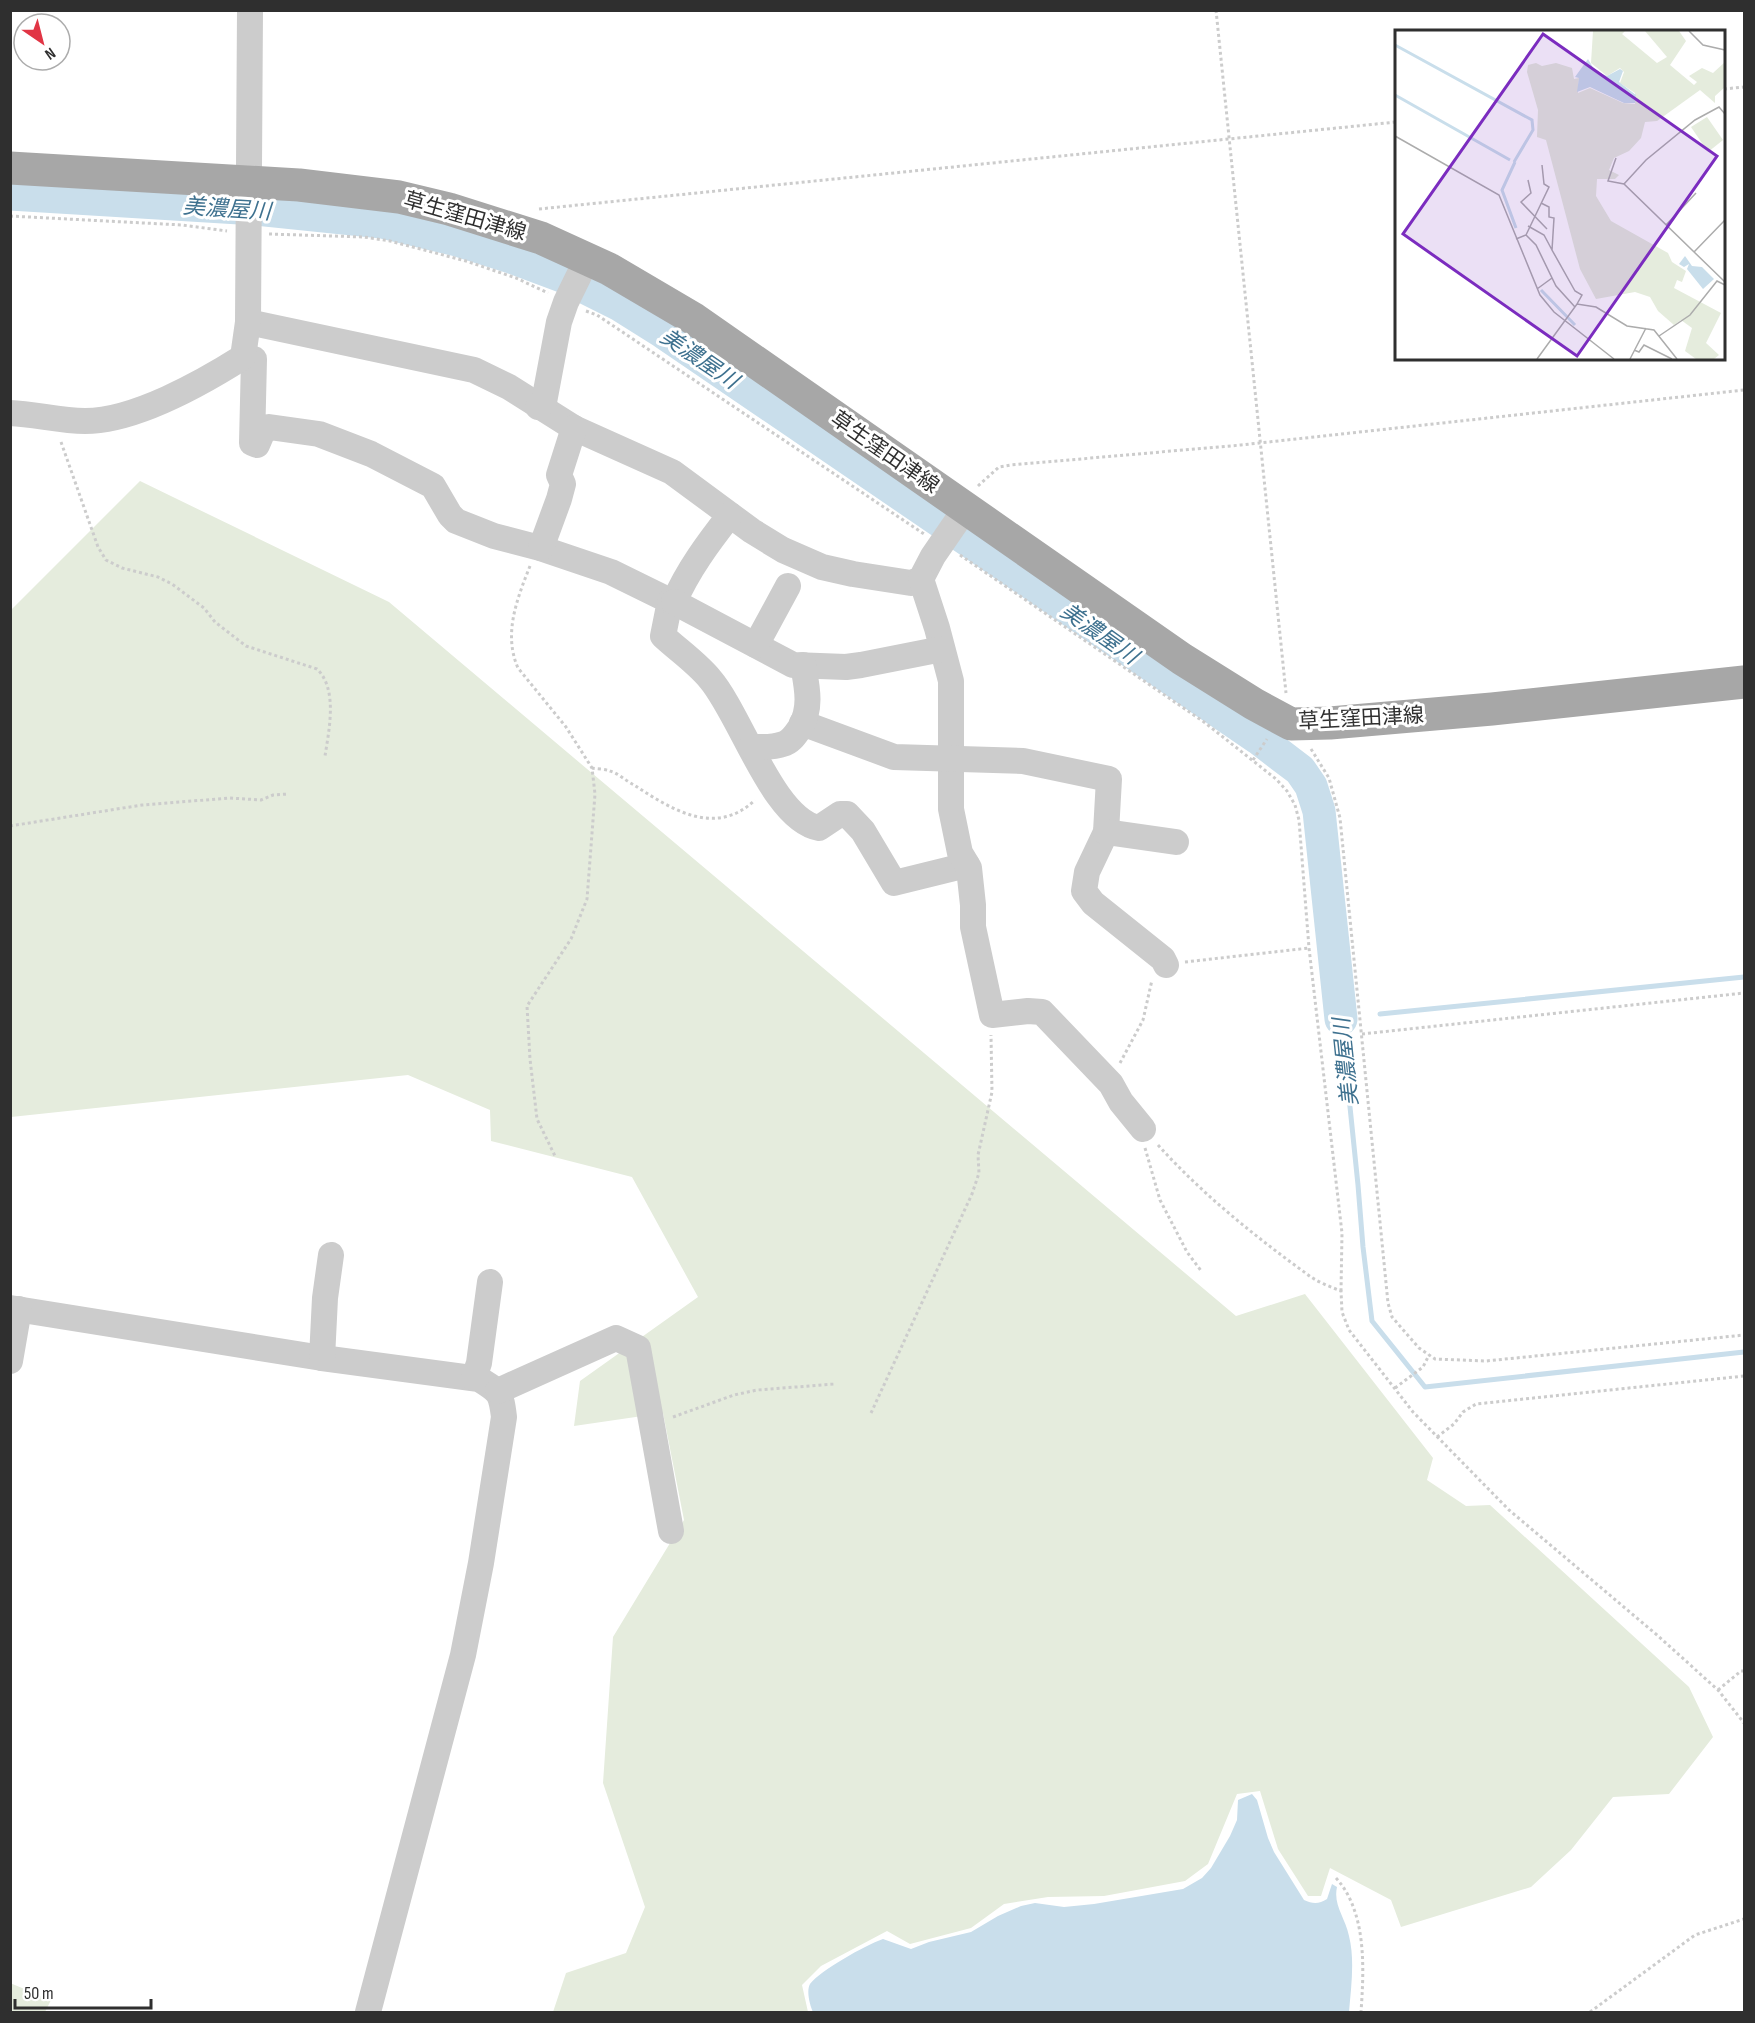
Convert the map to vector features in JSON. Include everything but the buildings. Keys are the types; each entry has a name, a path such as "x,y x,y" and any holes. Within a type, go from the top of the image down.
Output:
{"main road":[{"name":"草生窪田津線","path":"10,168 248,188 299,185 399,197 448,209 541,238 584,264 657,296 694,319 1182,659 1291,724 1330,723 1492,709 1744,682"}],"street":[{"path":"243,357 248,322 250,10"},
{"path":"538,407 544,402 559,322 584,264"},
{"path":"248,322 463,367 509,387 574,428 672,472 730,515 783,550 822,567 912,584 921,579 964,507"},
{"path":"10,413 86,421 122,416 163,399 243,357 254,359 252,443 257,445 263,431 269,427 319,434 371,454 433,486 456,521 494,536 536,547 611,573 672,601 793,664 861,665 942,649"},
{"path":"536,547 560,500 563,484 559,475 574,428"},
{"path":"730,515 708,542 672,601 663,636 711,679 771,785 783,802 808,826 819,828 840,813 847,814 863,831 894,883 967,865"},
{"path":"921,579 951,681 951,809 960,853 967,865 973,905 973,927 992,1015 1041,1012 1110,1084 1121,1102 1143,1128"},
{"path":"756,645 788,586"},
{"path":"750,747 786,743 795,736 808,707 803,665"},
{"path":"802,723 894,757 1023,761 1109,779 1106,832 1087,872 1084,891 1093,903 1163,959 1166,965"},
{"path":"1106,832 1176,842"},
{"path":"322,1358 325,1298 331,1255"},
{"path":"474,1378 479,1364 490,1282"},
{"path":"10,1361 15,1308 322,1358 474,1378 498,1391 504,1417 481,1563 463,1655 368,2013"},
{"path":"498,1391 616,1338 638,1348 671,1532"}],"path":[{"path":"1216,10 1287,707 1291,724 1326,772 1334,792 1340,818 1388,1303 1392,1317 1419,1348 1435,1359 1486,1361 1744,1335"},
{"path":"1725,89 1744,87"},
{"path":"534,209 1395,122"},
{"path":"964,507 983,481 999,467 1260,442 1744,390"},
{"path":"54,418 98,547 106,560 122,568 158,577 172,584 204,608 215,622 246,646 317,669 325,677 329,692 329,709 325,756"},
{"path":"536,547 515,605 511,641 513,657 518,668 566,727 592,768 595,794 587,899 571,939 527,1006 537,1119 555,1156"},
{"path":"592,768 610,771 672,809 706,818 724,818 746,808 771,785"},
{"path":"10,826 142,805 230,798 261,800 273,795 288,794"},
{"path":"1110,1084 1143,1020 1150,984 1161,965 1309,948"},
{"path":"1362,1034 1744,993"},
{"path":"871,1413 972,1194 979,1173 978,1155 992,1092 992,1015"},
{"path":"1143,1128 1144,1146 1160,1200 1187,1252 1202,1272"},
{"path":"1143,1128 1179,1168 1256,1236 1312,1278 1341,1291 1342,1312 1349,1330 1413,1412 1509,1510 1657,1635 1718,1690 1744,1723"},
{"path":"1395,1388 1423,1367 1429,1355"},
{"path":"1437,1437 1455,1424 1463,1412 1476,1404 1744,1376"},
{"path":"652,1423 734,1395 757,1390 835,1384"},
{"path":"1718,1690 1740,1671 1744,1671"},
{"path":"1336,1878 1344,1887 1361,1934 1361,2013"},
{"path":"1590,2013 1695,1935 1744,1919"}],"green space":[{"path":"140,481 389,602 1236,1316 1305,1294 1433,1458 1427,1480 1466,1506 1490,1505 1689,1687 1713,1737 1669,1794 1613,1797 1571,1850 1531,1887 1401,1927 1391,1900 1330,1868 1321,1896 1308,1896 1278,1849 1260,1791 1237,1794 1208,1864 1185,1881 1104,1896 1048,1897 1004,1904 971,1928 910,1944 887,1931 821,1966 802,1985 808,2012 553,2012 566,1973 626,1953 645,1907 603,1783 613,1637 684,1520 663,1413 574,1426 580,1381 698,1297 632,1177 491,1141 490,1110 408,1075 11,1117 11,610"},
{"path":"10,1983 51,2000 45,2012 11,2012"}],"water":[{"path":"1252,1794 1257,1800 1274,1852 1304,1900 1313,1903 1321,1902 1327,1899 1332,1884 1337,1887 1337,1900 1347,1929 1352,1955 1349,2012 813,2012 808,1994 810,1984 823,1972 844,1959 883,1939 911,1949 929,1942 971,1932 1021,1906 1035,1903 1064,1907 1094,1904 1183,1889 1202,1878 1211,1868 1237,1820 1238,1800"}],"waterway":[{"name":"美濃屋川","path":"10,194 256,209 382,222 457,240 511,257 562,276 620,305 663,332 1258,738 1300,770 1311,786 1319,811 1341,1019"},
{"path":"1380,1014 1744,977"},
{"name":"美濃屋川","path":"1349,1018 1341,1019 1372,1321 1425,1387 1744,1352"}]}
